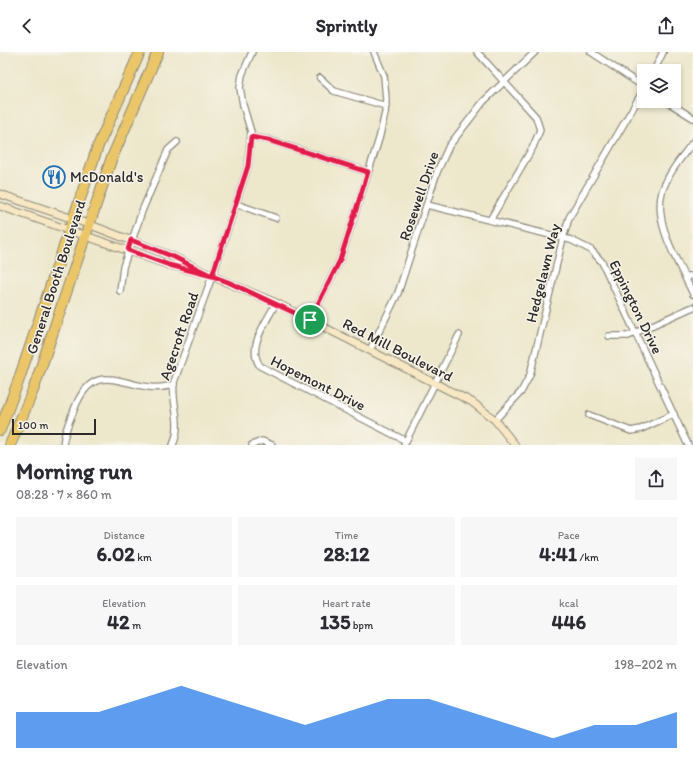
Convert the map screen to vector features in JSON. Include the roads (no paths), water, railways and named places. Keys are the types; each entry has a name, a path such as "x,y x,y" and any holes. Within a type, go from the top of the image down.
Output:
{"highway":[{"name":"General Booth Boulevard","path":"0,430 18,382 98,146 140,52"},
{"name":"General Booth Boulevard","path":"10,445 34,388 88,224 111,160 158,52"}],"street":[{"name":"Agecroft Road","path":"173,445 178,423 174,384 212,276 248,166 251,137 240,88 242,75 252,52"},
{"path":"310,320 340,260 379,139 386,106 384,76 374,52"},
{"path":"477,52 536,117 540,130 533,147 490,220"},
{"name":"Rosewell Drive","path":"370,350 398,293 437,172 449,146 471,116 536,52"},
{"path":"591,52 637,83"},
{"path":"657,64 663,52"},
{"path":"320,78 334,92 386,106"},
{"name":"Hedgelawn Way","path":"495,420 521,392 530,375 569,218 637,100"},
{"path":"677,108 693,118"},
{"path":"251,137 268,140 368,172"},
{"path":"120,291 123,267 142,211 168,150 177,142"},
{"path":"693,142 672,170 662,192 661,202 664,230 693,294"},
{"name":"Red Mill Boulevard","path":"0,194 131,240 174,257 212,276 276,303 472,402 495,420 515,445"},
{"path":"236,204 276,218"},
{"name":"Eppington Drive","path":"427,205 563,238 585,245 597,255 636,332 688,445"},
{"name":"Red Mill Boulevard","path":"0,206 169,265 212,276"},
{"path":"685,276 693,276"},
{"name":"Hopemont Drive","path":"276,303 255,345 254,357 260,366 405,443"},
{"path":"609,336 621,338 693,307"},
{"path":"405,443 459,335"},
{"path":"63,445 63,438 78,398 92,383 110,378 126,381 146,388 163,387 174,384"},
{"path":"589,415 631,431 641,430 674,414"},
{"path":"252,445 262,442 272,445"}],"place":[{"name":"McDonald's","path":"54,177"}]}
